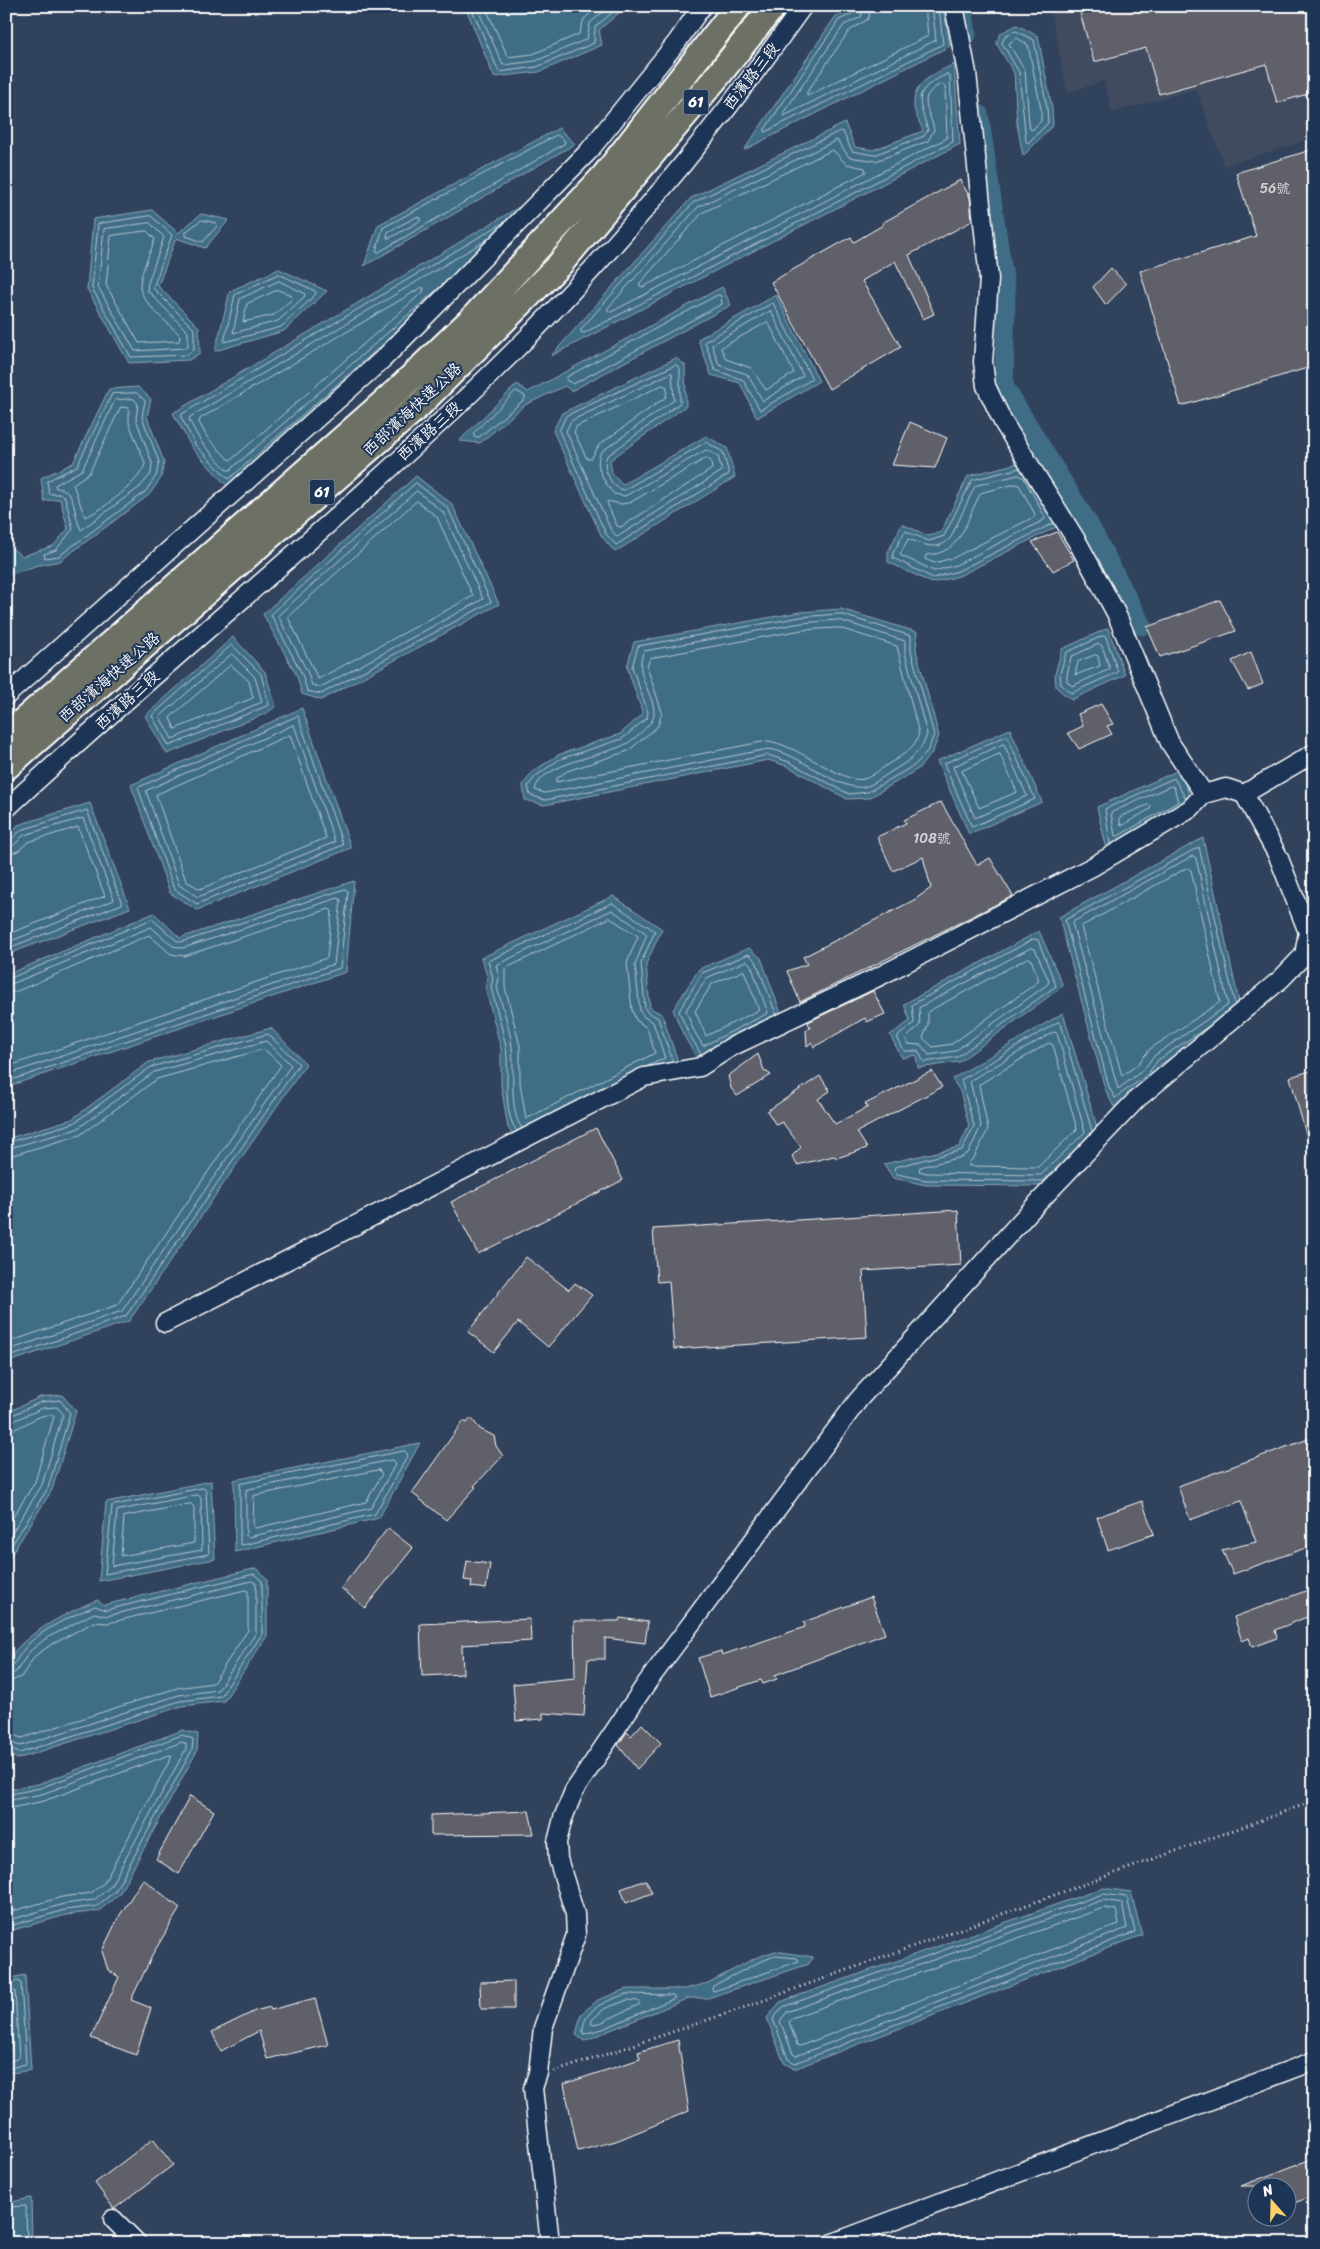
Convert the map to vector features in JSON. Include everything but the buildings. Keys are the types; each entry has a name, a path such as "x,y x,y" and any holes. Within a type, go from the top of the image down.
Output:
{"highway":[{"name":"西部濱海快速公路","path":"6,736 398,389 474,317 605,175 738,6"},
{"name":"西部濱海快速公路","path":"6,767 419,405 560,264 618,197 773,6"}],"street":[{"path":"6,696 384,358 588,152 677,42 702,6"},
{"name":"西濱路三段","path":"6,809 435,426 510,355 648,208 764,60 803,6"},
{"path":"954,6 967,73 989,280 983,362 986,386 1003,422 1078,543 1116,613 1170,744 1204,794"},
{"path":"1244,794 1314,753"},
{"path":"165,1323 644,1077 700,1068 732,1047 889,972 1092,867 1190,809 1204,794 1226,788 1244,794 1278,856 1308,932 1304,955 1280,979 1137,1099 1031,1210 860,1399 646,1684 574,1792 563,1818 558,1842 558,1859 575,1914 576,1935 543,2028 533,2088 550,2243"},
{"path":"833,2243 1314,2061"},
{"path":"113,2219 137,2243"}],"path":[{"path":"536,2078 737,2010 1314,1801"}],"shaded area":[{"path":"1050,6 1314,6 1314,138 1224,166 1196,89 1112,113 1104,81 1067,93"}],"water":[{"path":"469,6 627,6 599,30 602,45 539,72 494,77 467,11"},
{"path":"858,6 943,6 950,46 744,150 836,16"},
{"path":"1017,25 1038,36 1052,108 1053,125 1023,156 1017,124 1014,73 996,43 1001,33"},
{"path":"954,64 960,144 551,356 691,198 845,123 855,147 873,150 923,131 914,109 914,97 917,90 927,79"},
{"path":"559,128 575,144 364,266 378,225"},
{"path":"544,192 539,211 228,487 192,448 173,413"},
{"path":"152,210 178,233 201,214 229,220 205,248 176,238 158,286 199,327 200,353 189,360 129,363 87,289 93,219"},
{"path":"279,269 327,291 284,331 215,351 230,291"},
{"path":"722,287 731,305 571,391 565,386 525,405 480,443 459,441 517,384 528,392"},
{"path":"776,295 819,381 757,418 740,383 711,375 698,339"},
{"path":"676,358 685,365 686,406 610,460 612,473 622,485 706,436 727,448 735,477 615,552 602,537 553,431 562,413"},
{"path":"138,387 151,399 147,417 164,462 161,478 149,495 60,561 35,566 6,576 6,544 22,556 53,546 68,529 60,499 44,501 41,478 73,463 109,389"},
{"path":"1022,462 1062,524 959,576 932,583 888,562 888,552 902,524 929,536 941,532 968,476"},
{"path":"416,476 452,504 499,604 321,700 302,694 297,676 263,614"},
{"path":"841,609 917,632 916,650 939,736 932,753 918,769 869,798 847,799 787,766 768,760 544,805 525,800 523,785 532,772 558,755 620,734 643,714 627,667 634,642 800,612"},
{"path":"1108,628 1125,675 1071,700 1056,687 1055,674 1062,649"},
{"path":"233,637 265,672 276,706 267,713 167,754 145,716"},
{"path":"302,708 351,848 197,910 170,893 131,785"},
{"path":"1010,729 1042,802 969,834 937,761"},
{"path":"1179,770 1194,805 1108,855 1097,807"},
{"path":"90,803 130,908 6,955 6,838 18,825"},
{"path":"1203,838 1241,1011 1161,1064 1150,1078 1114,1107 1105,1089 1059,917"},
{"path":"354,881 346,972 6,1087 6,975 154,913 180,938"},
{"path":"613,896 662,929 646,964 650,1008 662,1014 680,1068 520,1144 508,1128 501,1085 501,1049 485,986 488,978 481,958"},
{"path":"1039,931 1063,986 959,1062 918,1068 916,1055 902,1058 890,1035 910,1021 904,1004"},
{"path":"749,948 761,958 783,1019 699,1062 683,1034 673,1010 699,969"},
{"path":"1063,1013 1099,1134 1045,1186 926,1185 893,1178 884,1164 959,1147 969,1126 960,1091 952,1079"},
{"path":"271,1028 306,1064 129,1321 6,1363 6,1139 72,1119 149,1062"},
{"path":"62,1395 76,1411 52,1490 6,1563 6,1413 40,1397"},
{"path":"420,1443 379,1518 235,1552 234,1480"},
{"path":"211,1481 215,1559 99,1581 106,1502"},
{"path":"257,1568 267,1579 267,1636 224,1701 182,1706 17,1759 6,1751 6,1669 10,1658 30,1636 58,1618 97,1600 104,1605"},
{"path":"183,1730 198,1734 197,1751 119,1894 99,1911 66,1915 6,1932 6,1790 38,1784"},
{"path":"1103,1888 1131,1892 1142,1935 794,2069 784,2063 767,2018 780,2002"},
{"path":"775,1951 813,1957 809,1964 708,1998 689,1998 584,2041 576,2035 581,2014 598,2000 626,1989 685,1989 708,1983 755,1958"},
{"path":"25,1975 31,2070 6,2074 6,1979"},
{"path":"31,2198 32,2243 6,2243 6,2203"}],"waterway":[{"path":"963,6 967,35"},
{"path":"979,114 1006,292 1004,386 1090,526 1142,626"}]}
